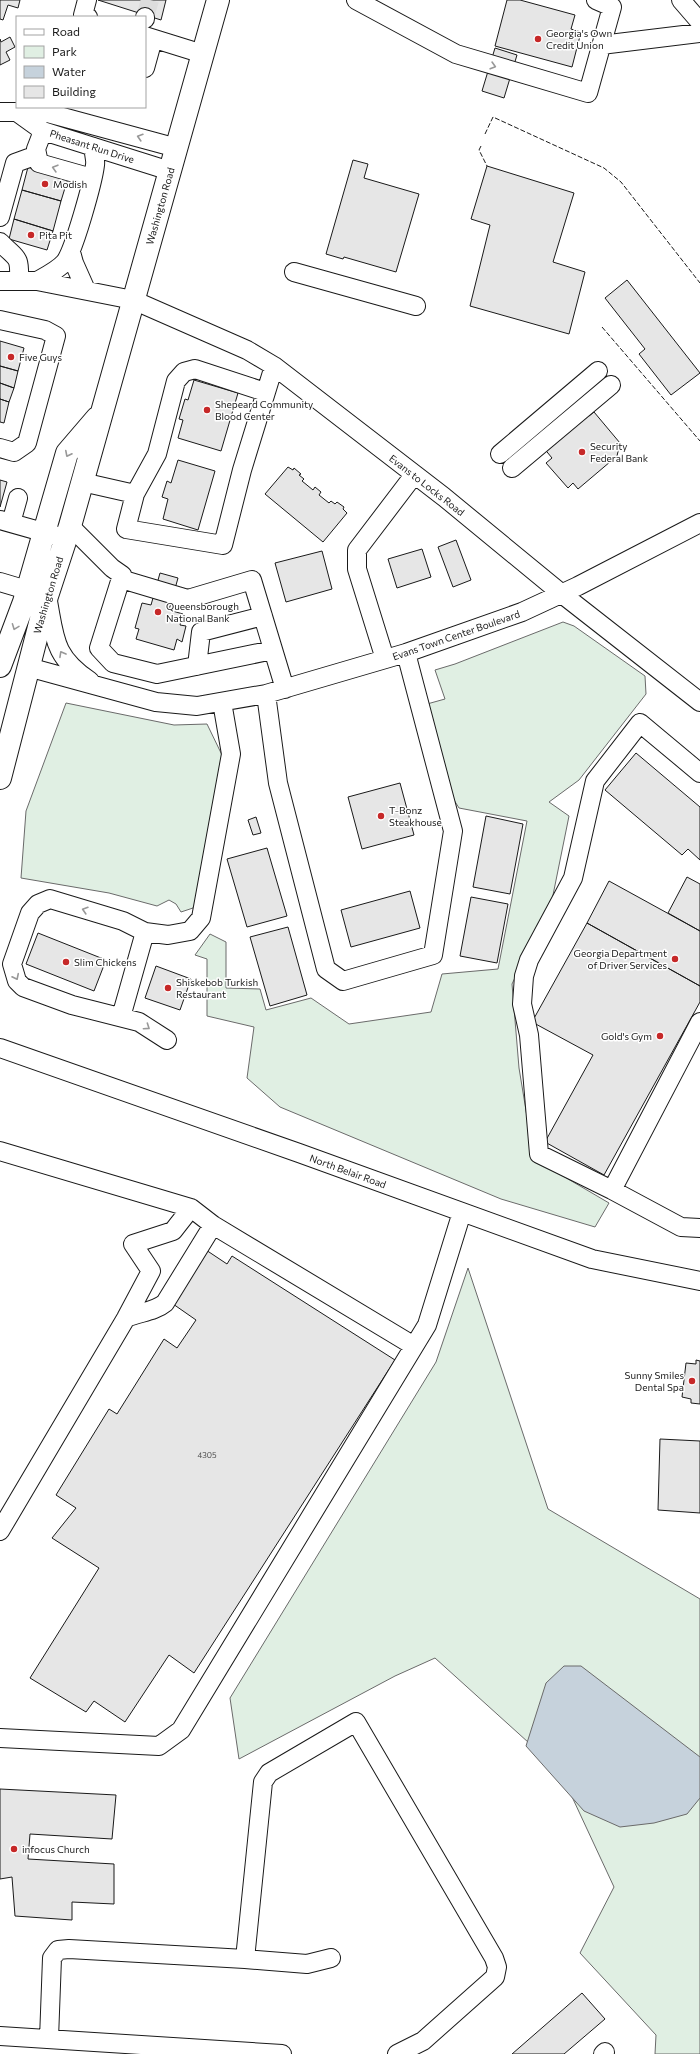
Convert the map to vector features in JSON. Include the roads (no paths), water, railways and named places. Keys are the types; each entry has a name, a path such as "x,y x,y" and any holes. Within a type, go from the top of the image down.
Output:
{"main road":[{"name":"Washington Road","path":"0,666 68,532 218,0"},
{"name":"Washington Road","path":"0,778 28,667 44,532 67,453 101,413"}],"street":[{"path":"356,0 456,54 588,93 612,7 596,0"},
{"path":"681,0 700,22"},
{"path":"601,45 700,33"},
{"path":"146,60 149,38 203,54"},
{"name":"Pheasant Run Drive","path":"0,112 44,112 177,148"},
{"name":"Pheasant Run Drive","path":"18,113 43,131 170,171"},
{"path":"43,131 36,149 39,163 92,178"},
{"path":"0,242 17,258 28,281 64,263 71,252 92,178 95,164 93,153 94,147"},
{"path":"0,217 15,163 37,156"},
{"path":"71,252 74,263 86,290"},
{"path":"294,272 416,306"},
{"name":"Evans to Locks Road","path":"0,281 28,281 86,290 133,300 247,350 274,366 700,702"},
{"path":"0,320 45,330 56,336 26,443 14,452 0,448"},
{"path":"265,392 195,368 184,372 176,380 156,454 135,494 126,529 223,545 242,470 274,366"},
{"path":"503,458 601,374 503,458"},
{"path":"385,659 357,569 357,550 414,475"},
{"path":"82,482 135,494"},
{"path":"18,498 6,521 44,532 68,532 122,575 99,648 113,663 157,674 273,650"},
{"name":"Evans Town Center Boulevard","path":"28,667 156,702 197,706 266,694 406,653 522,612 562,594 700,523"},
{"path":"121,579 188,599 252,580 285,689"},
{"path":"0,582 37,593 57,645 64,658 78,673 101,688"},
{"path":"197,666 202,632 263,616"},
{"path":"266,694 278,783 326,969 343,981 433,955 453,831 406,653"},
{"path":"167,1040 139,1022 72,1005 23,987 17,981 12,964 30,913 38,904 50,899 123,921 145,932 168,935 190,931 201,918 231,754 222,702"},
{"path":"700,773 640,723 595,781 573,878 529,960 524,976 522,1004 529,1035 540,1154 680,1226 700,1228"},
{"path":"121,1017 145,932"},
{"path":"612,1190 700,1022"},
{"name":"North Belair Road","path":"0,1048 592,1259 700,1281"},
{"path":"0,1151 191,1208 213,1225 414,1346"},
{"path":"0,1531 126,1318 151,1271 133,1244 173,1231 191,1208"},
{"path":"0,1738 159,1746 181,1730 428,1325 462,1212"},
{"path":"126,1318 139,1312 156,1311 165,1303 213,1225"},
{"path":"245,1959 263,1782 269,1772 356,1722 494,1958 497,1967 495,1977 422,2040 397,2054"},
{"path":"48,2039 52,1958 58,1950 69,1949 307,1964 331,1958"},
{"path":"0,2036 282,2054"}],"water":[{"path":"564,1666 581,1666 700,1757 700,1798 687,1814 654,1823 620,1827 584,1811 526,1746 546,1683"}],"tunnel":[{"path":"145,16 150,0"}],"place":[{"name":"Georgia's Own Credit Union","path":"538,39"},
{"name":"Modish","path":"45,184"},
{"name":"Pita Pit","path":"31,235"},
{"name":"Five Guys","path":"11,357"},
{"name":"Shepeard Community Blood Center","path":"207,410"},
{"name":"Security Federal Bank","path":"582,452"},
{"name":"Queensborough National Bank","path":"158,612"},
{"name":"T-Bonz Steakhouse","path":"381,816"},
{"name":"Georgia Department of Driver Services","path":"675,959"},
{"name":"Slim Chickens","path":"66,962"},
{"name":"Shiskebob Turkish Restaurant","path":"168,988"},
{"name":"Gold's Gym","path":"660,1036"},
{"name":"Sunny Smiles Dental Spa","path":"692,1381"},
{"name":"infocus Church","path":"14,1849"}]}
